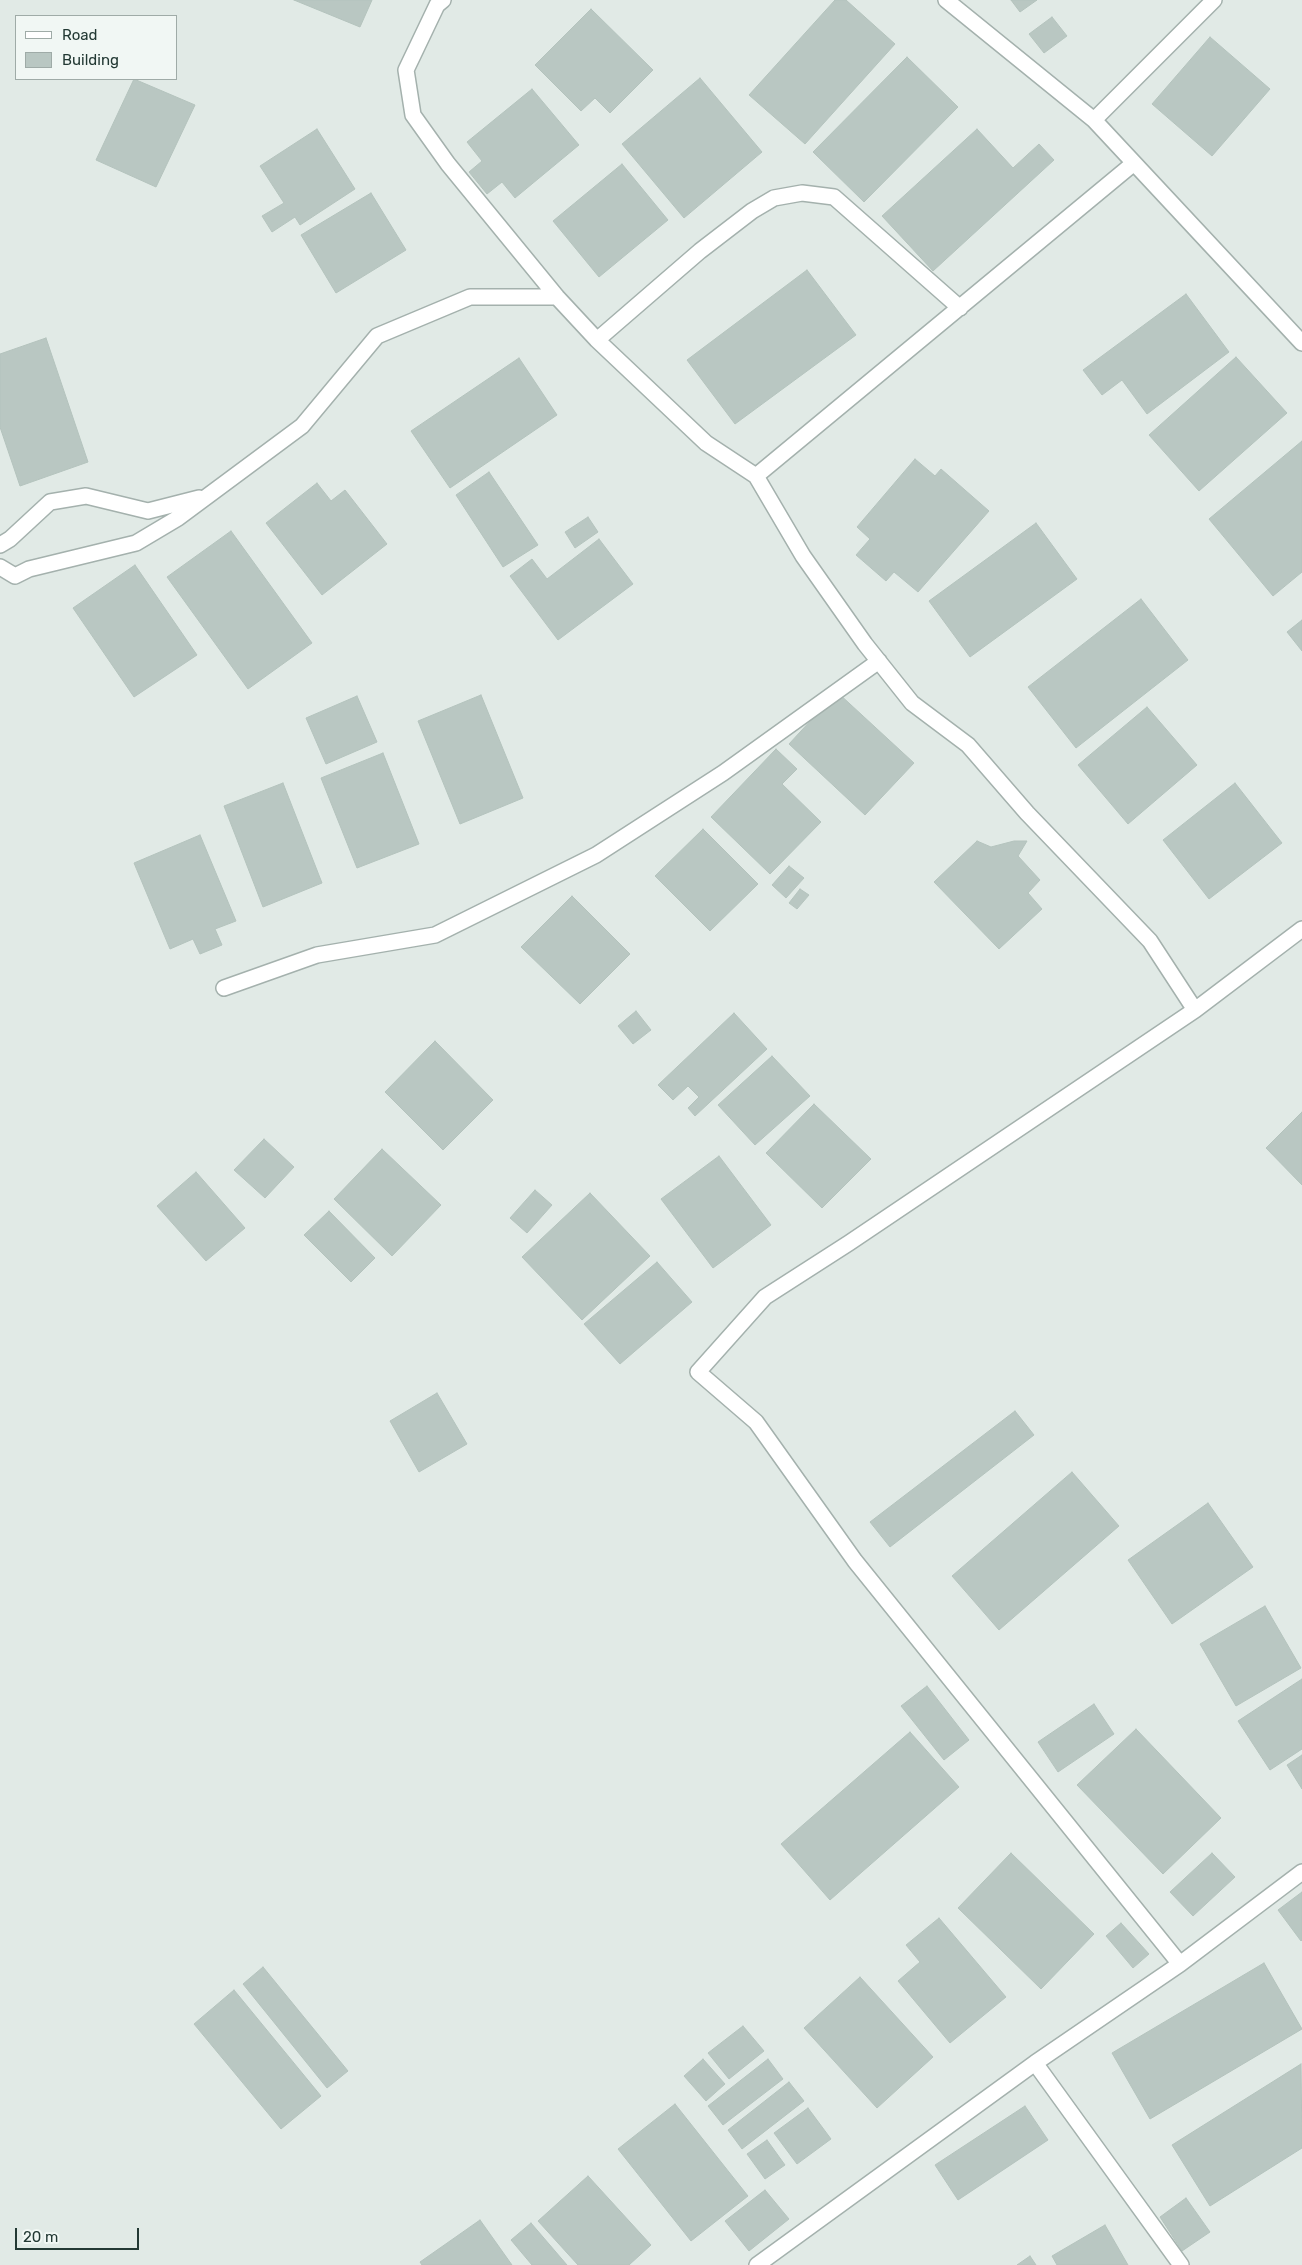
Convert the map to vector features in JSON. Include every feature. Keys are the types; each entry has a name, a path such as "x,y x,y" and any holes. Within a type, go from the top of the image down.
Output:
{"street":[{"path":"443,0 437,5 406,70 413,115 448,164 557,297 597,340 706,443 756,476 803,556 912,703 968,745 1028,813 1150,941 1195,1010"},
{"path":"946,0 1094,120 1302,344"},
{"path":"1094,120 1214,0"},
{"path":"756,476 1134,163"},
{"path":"597,340 700,251 752,211 774,198 802,193 834,198 960,308"},
{"path":"0,567 15,576 29,569 136,544 178,518 302,426 378,336 470,297 557,297"},
{"path":"0,544 10,539 50,502 86,496 148,510 205,497"},
{"path":"224,988 318,955 435,935 578,864 596,855 723,773 879,661"},
{"path":"1180,1964 855,1561 756,1422 698,1372 765,1297 858,1237 1195,1010 1302,929"},
{"path":"757,2265 1035,2064 1180,1964 1302,1872"},
{"path":"1035,2064 1181,2265"}],"building":[{"path":"294,0 372,0 360,27"},
{"path":"835,0 846,0 895,44 805,144 749,95"},
{"path":"1011,0 1037,0 1020,12"},
{"path":"591,9 653,70 610,113 595,98 581,111 535,65"},
{"path":"1052,17 1067,36 1044,53 1029,34"},
{"path":"1210,37 1270,89 1212,156 1152,104"},
{"path":"907,57 958,107 864,202 813,152"},
{"path":"700,78 762,152 684,218 622,144"},
{"path":"134,80 195,105 156,187 96,160"},
{"path":"532,89 579,145 515,198 502,182 487,194 469,172 482,161 467,142"},
{"path":"317,129 355,189 300,225 295,217 272,232 262,216 284,203 260,166"},
{"path":"977,129 1013,168 1039,144 1054,160 933,271 882,216"},
{"path":"622,164 668,220 599,277 553,221"},
{"path":"371,193 406,250 336,293 301,235"},
{"path":"807,270 856,335 735,424 687,360"},
{"path":"1186,294 1229,352 1147,414 1122,380 1102,395 1083,370"},
{"path":"46,338 88,462 20,486 0,427 0,354"},
{"path":"1236,357 1287,413 1199,491 1149,435"},
{"path":"519,358 557,415 450,488 411,431"},
{"path":"1302,441 1302,572 1273,596 1209,519"},
{"path":"915,459 935,476 941,469 989,511 918,592 894,572 886,581 856,555 870,539 857,527"},
{"path":"489,472 538,545 503,567 456,495"},
{"path":"317,483 331,501 345,490 387,544 322,595 266,523"},
{"path":"588,517 598,532 575,548 565,532"},
{"path":"1036,523 1077,579 970,657 929,601"},
{"path":"231,531 312,643 248,689 167,577"},
{"path":"599,539 633,584 558,640 510,576 532,559 547,579"},
{"path":"135,565 197,655 134,697 73,608"},
{"path":"1141,599 1188,660 1076,748 1028,687"},
{"path":"1302,620 1302,651 1287,632"},
{"path":"837,692 914,763 865,815 789,744"},
{"path":"481,695 523,798 460,824 418,721"},
{"path":"357,696 377,742 326,764 306,718"},
{"path":"1147,707 1197,765 1128,824 1078,765"},
{"path":"776,749 797,769 782,784 821,822 770,874 711,817"},
{"path":"383,753 419,844 357,868 321,778"},
{"path":"283,783 322,883 263,907 224,806"},
{"path":"1235,783 1282,843 1209,899 1163,840"},
{"path":"703,829 758,884 710,931 655,876"},
{"path":"200,835 236,921 215,929 222,945 200,954 193,939 170,949 134,863"},
{"path":"977,841 991,847 1014,841 1027,841 1018,856 1040,880 1028,893 1042,909 999,949 934,882"},
{"path":"789,866 804,878 786,898 772,885"},
{"path":"800,889 809,895 797,909 789,903"},
{"path":"572,896 630,954 580,1004 521,947"},
{"path":"636,1011 651,1030 633,1044 618,1026"},
{"path":"734,1013 767,1049 695,1116 688,1108 699,1097 688,1086 673,1100 658,1085"},
{"path":"435,1041 493,1100 443,1150 385,1092"},
{"path":"772,1056 810,1096 755,1145 718,1105"},
{"path":"814,1104 871,1159 822,1208 766,1153"},
{"path":"1302,1112 1302,1185 1266,1148"},
{"path":"264,1139 294,1167 265,1198 234,1170"},
{"path":"382,1149 441,1205 392,1256 334,1199"},
{"path":"719,1156 771,1225 713,1268 661,1199"},
{"path":"196,1172 245,1228 206,1261 157,1206"},
{"path":"535,1190 552,1205 527,1233 510,1218"},
{"path":"590,1193 650,1256 582,1320 522,1257"},
{"path":"329,1211 375,1258 351,1282 304,1235"},
{"path":"657,1262 692,1302 620,1364 584,1324"},
{"path":"437,1393 467,1444 419,1472 390,1421"},
{"path":"1015,1411 1034,1435 890,1547 870,1522"},
{"path":"1072,1472 1119,1526 999,1630 952,1576"},
{"path":"1208,1503 1253,1567 1172,1624 1128,1560"},
{"path":"1265,1606 1301,1668 1236,1706 1200,1644"},
{"path":"1302,1679 1302,1749 1270,1770 1238,1721"},
{"path":"927,1686 969,1740 944,1760 901,1706"},
{"path":"1094,1704 1114,1734 1058,1772 1038,1742"},
{"path":"1136,1729 1221,1818 1163,1874 1077,1785"},
{"path":"910,1732 959,1787 830,1900 781,1844"},
{"path":"1302,1755 1302,1789 1287,1765"},
{"path":"1011,1853 1094,1934 1041,1989 958,1908"},
{"path":"1212,1853 1235,1877 1193,1916 1170,1892"},
{"path":"1302,1892 1302,1940 1301,1941 1278,1910"},
{"path":"939,1918 1006,1997 950,2043 898,1981 920,1962 906,1945"},
{"path":"1121,1923 1149,1954 1133,1968 1106,1936"},
{"path":"1264,1963 1302,2029 1150,2119 1112,2053"},
{"path":"263,1967 348,2071 327,2088 243,1984"},
{"path":"860,1977 933,2057 877,2108 804,2028"},
{"path":"234,1990 321,2096 281,2129 194,2024"},
{"path":"743,2026 764,2051 729,2079 708,2053"},
{"path":"703,2059 725,2084 706,2101 684,2076"},
{"path":"768,2059 783,2079 723,2125 708,2106"},
{"path":"1301,2064 1302,2148 1210,2206 1172,2145"},
{"path":"789,2082 804,2101 742,2149 728,2130"},
{"path":"675,2104 748,2196 691,2241 618,2149"},
{"path":"1025,2106 1048,2140 958,2200 935,2165"},
{"path":"808,2108 831,2139 797,2164 774,2133"},
{"path":"767,2140 785,2165 765,2179 747,2154"},
{"path":"588,2176 651,2245 629,2265 578,2265 538,2221"},
{"path":"765,2190 789,2219 749,2251 725,2221"},
{"path":"1186,2198 1210,2232 1182,2251 1160,2217"},
{"path":"480,2220 512,2265 422,2265 420,2262"},
{"path":"531,2223 567,2265 532,2265 511,2240"},
{"path":"1105,2225 1128,2265 1057,2265 1052,2256"},
{"path":"1030,2256 1036,2265 1017,2265"}]}
